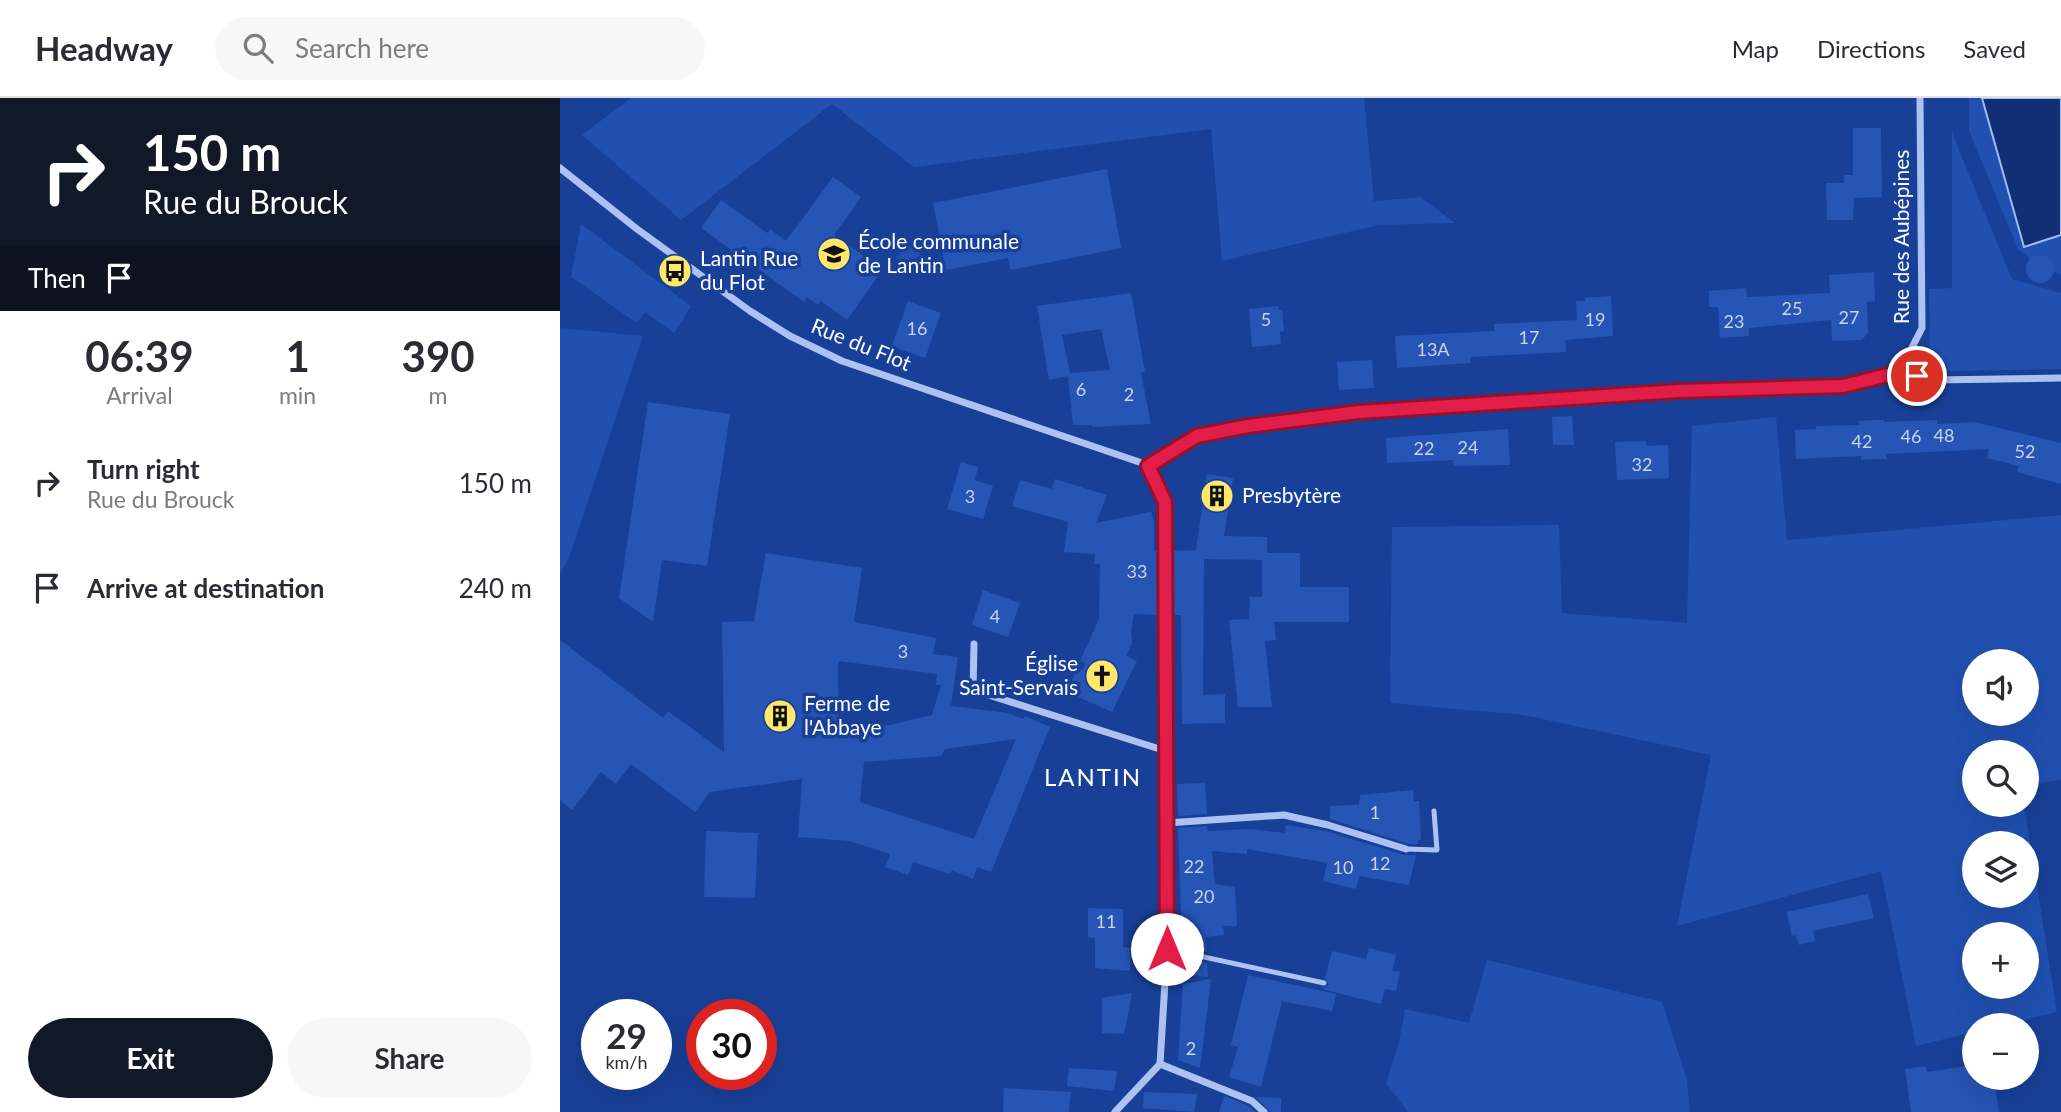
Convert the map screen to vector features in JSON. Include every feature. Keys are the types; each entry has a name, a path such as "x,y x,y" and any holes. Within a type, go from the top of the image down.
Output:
{"street":[{"name":"Rue des Aubépines","path":"1900,372 1922,328 1920,98"},
{"name":"Rue du Flot","path":"560,169 750,311 842,362 1148,466"},
{"path":"1115,1112 1160,1064 1167,949 1165,502 1148,466 1197,436 1248,426 1359,412 1679,391 1843,386 1900,372 1934,380 2061,378"},
{"path":"974,644 973,690 1167,751"},
{"path":"1167,823 1284,816 1328,825 1406,849"},
{"path":"1160,1064 1252,1101 1264,1112"}],"lane":[{"path":"1406,849 1437,850 1434,811"},
{"path":"1167,949 1324,983"}],"shaded area":[{"path":"631,98 1364,98 1374,201 1420,197 1455,223 1379,225 1222,261 1211,129 914,167 832,104 681,220 582,135"},
{"path":"1969,98 1982,98 2024,246 2061,235 2061,275 2030,259 2018,249 1969,131"},
{"path":"1982,98 2061,98 2061,235 2024,247"},
{"path":"1952,129 2012,279 2061,293 2061,369 1951,371 1937,368 1930,359 1929,289 1952,288"},
{"path":"581,224 691,306 674,333 645,312 637,323 571,277"},
{"path":"914,236 927,245 909,268 896,258"},
{"path":"560,328 643,336 569,558 560,574"},
{"path":"1776,417 1787,540 2061,515 2061,780 2039,783 2039,740 1962,740 1962,817 2026,817 2028,831 1962,831 1962,908 2039,908 2039,899 2057,1012 2039,1016 2039,1013 1962,1013 1962,1035 1916,1046 1881,871 1677,926 1711,755 1524,715 1390,703 1392,527 1559,525 1562,613 1687,623 1692,426"},
{"path":"1487,960 1662,1002 1687,1080 1690,1112 1408,1112 1386,1083 1399,1042 1405,1009 1469,1023"}],"building":[{"path":"1853,128 1881,128 1882,197 1854,198 1853,220 1827,220 1826,183 1844,183 1844,175 1853,175"},
{"path":"1107,169 1121,248 1011,270 1008,258 946,270 933,203"},
{"path":"833,177 861,197 834,235 883,269 847,320 821,301 818,305 807,297 804,302 701,228 721,200 767,233 770,229 786,241"},
{"path":"2040,255 2050,259 2054,269 2050,279 2040,283 2030,279 2026,269 2030,259"},
{"path":"1874,272 1875,301 1867,302 1868,333 1862,340 1832,341 1831,320 1749,328 1749,336 1720,338 1718,307 1709,307 1709,291 1746,288 1747,297 1830,293 1829,275"},
{"path":"1131,293 1145,372 1141,373 1151,424 1092,427 1073,425 1068,376 1049,380 1037,306","holes":["1101,329 1110,370 1070,373 1062,335"]},
{"path":"1611,296 1613,336 1565,340 1566,352 1470,357 1470,363 1397,368 1395,336 1494,331 1494,324 1577,320 1576,301"},
{"path":"908,301 941,313 925,358 892,346"},
{"path":"1278,306 1279,310 1282,310 1284,331 1280,332 1281,344 1252,347 1249,309"},
{"path":"1372,360 1374,388 1339,390 1337,362"},
{"path":"648,402 730,414 707,566 662,560 653,622 619,598"},
{"path":"1572,416 1574,445 1553,445 1552,417"},
{"path":"1937,420 1937,424 1975,422 2061,443 2061,484 2017,472 2019,466 1987,458 1989,449 1886,454 1886,459 1861,460 1861,456 1796,459 1795,430 1816,429 1816,426 1859,425 1859,421"},
{"path":"1508,429 1510,465 1454,466 1453,460 1387,463 1386,438"},
{"path":"1646,441 1646,446 1668,445 1669,478 1617,480 1615,442"},
{"path":"961,462 978,467 975,480 993,486 983,519 947,509"},
{"path":"1207,474 1233,478 1224,536 1267,537 1267,553 1300,553 1300,587 1349,587 1349,622 1274,622 1276,640 1265,641 1272,707 1238,707 1229,620 1249,619 1250,597 1262,597 1262,560 1204,559 1203,695 1225,694 1225,723 1182,724 1181,615 1172,615 1171,551 1196,550"},
{"path":"1055,479 1107,495 1096,523 1151,512 1154,522 1154,551 1159,551 1159,615 1134,614 1132,643 1126,656 1137,661 1112,712 1067,692 1077,669 1083,670 1085,663 1080,661 1099,619 1100,564 1094,564 1095,554 1064,552 1068,522 1012,506 1020,480 1052,489"},
{"name":"Ferme de l'Abbaye","path":"766,553 862,568 854,622 936,638 933,654 958,657 951,706 1008,713 1023,719 1025,716 1050,727 991,872 977,867 973,879 952,870 950,874 913,862 908,875 885,867 890,854 850,841 798,837 802,779 710,792 695,812 631,764 616,784 601,772 572,810 560,800 560,640 663,718 668,711 724,752 722,622 754,621","holes":["838,661 937,674 936,685 941,685 932,715 839,737","1016,739 974,839 860,802 864,762 941,756 945,749"]},
{"path":"983,590 1020,603 1008,637 972,625"},
{"path":"1205,783 1207,814 1178,816 1177,784"},
{"path":"1413,790 1414,801 1419,801 1421,840 1418,840 1418,844 1409,844 1330,819 1330,806 1359,805 1360,795"},
{"path":"1286,825 1326,831 1404,855 1416,855 1409,885 1359,876 1356,889 1323,881 1327,863 1247,849 1247,854 1212,851 1215,884 1235,887 1237,926 1223,926 1224,935 1206,937 1207,952 1182,947 1178,828 1207,826 1208,831 1250,829 1285,833"},
{"path":"706,831 758,833 755,898 704,897"},
{"path":"1868,894 1874,918 1813,931 1815,941 1799,945 1796,935 1792,936 1787,912"},
{"path":"1088,908 1123,909 1123,947 1131,948 1130,971 1095,968 1095,938 1088,937"},
{"path":"1369,948 1396,955 1392,971 1400,972 1396,991 1385,989 1381,1004 1322,989 1329,985 1325,978 1332,951 1366,959"},
{"path":"1185,958 1207,963 1208,977 1184,975"},
{"path":"1248,975 1336,994 1332,1011 1282,1001 1261,1087 1229,1077 1238,1047 1231,1045"},
{"path":"1211,979 1200,1068 1178,1060 1183,984"},
{"path":"1132,993 1124,1034 1102,1033 1102,998"},
{"path":"1926,1066 1927,1072 1962,1067 1962,1090 1996,1090 1999,1112 1911,1112 1905,1069"},
{"path":"1069,1068 1117,1071 1114,1091 1067,1086"},
{"path":"1004,1088 1071,1092 1069,1112 1003,1112"},
{"path":"1144,1092 1197,1094 1194,1112 1143,1108"},
{"path":"1224,1096 1249,1106 1255,1112 1219,1112"},
{"path":"1256,1097 1281,1098 1281,1112 1270,1112"}],"place":[{"name":"École communale de Lantin","path":"834,254"},
{"name":"Lantin Rue du Flot","path":"675,271"},
{"name":"Presbytère","path":"1217,496"},
{"name":"Église Saint-Servais","path":"1102,676"},
{"name":"Ferme de l'Abbaye","path":"780,716"}],"district":[{"name":"LANTIN","path":"1093,778"}],"route":[{"path":"1167,949 1165,502 1148,466 1197,436 1248,426 1359,412 1679,391 1843,386 1900,372 1917,376"}]}
